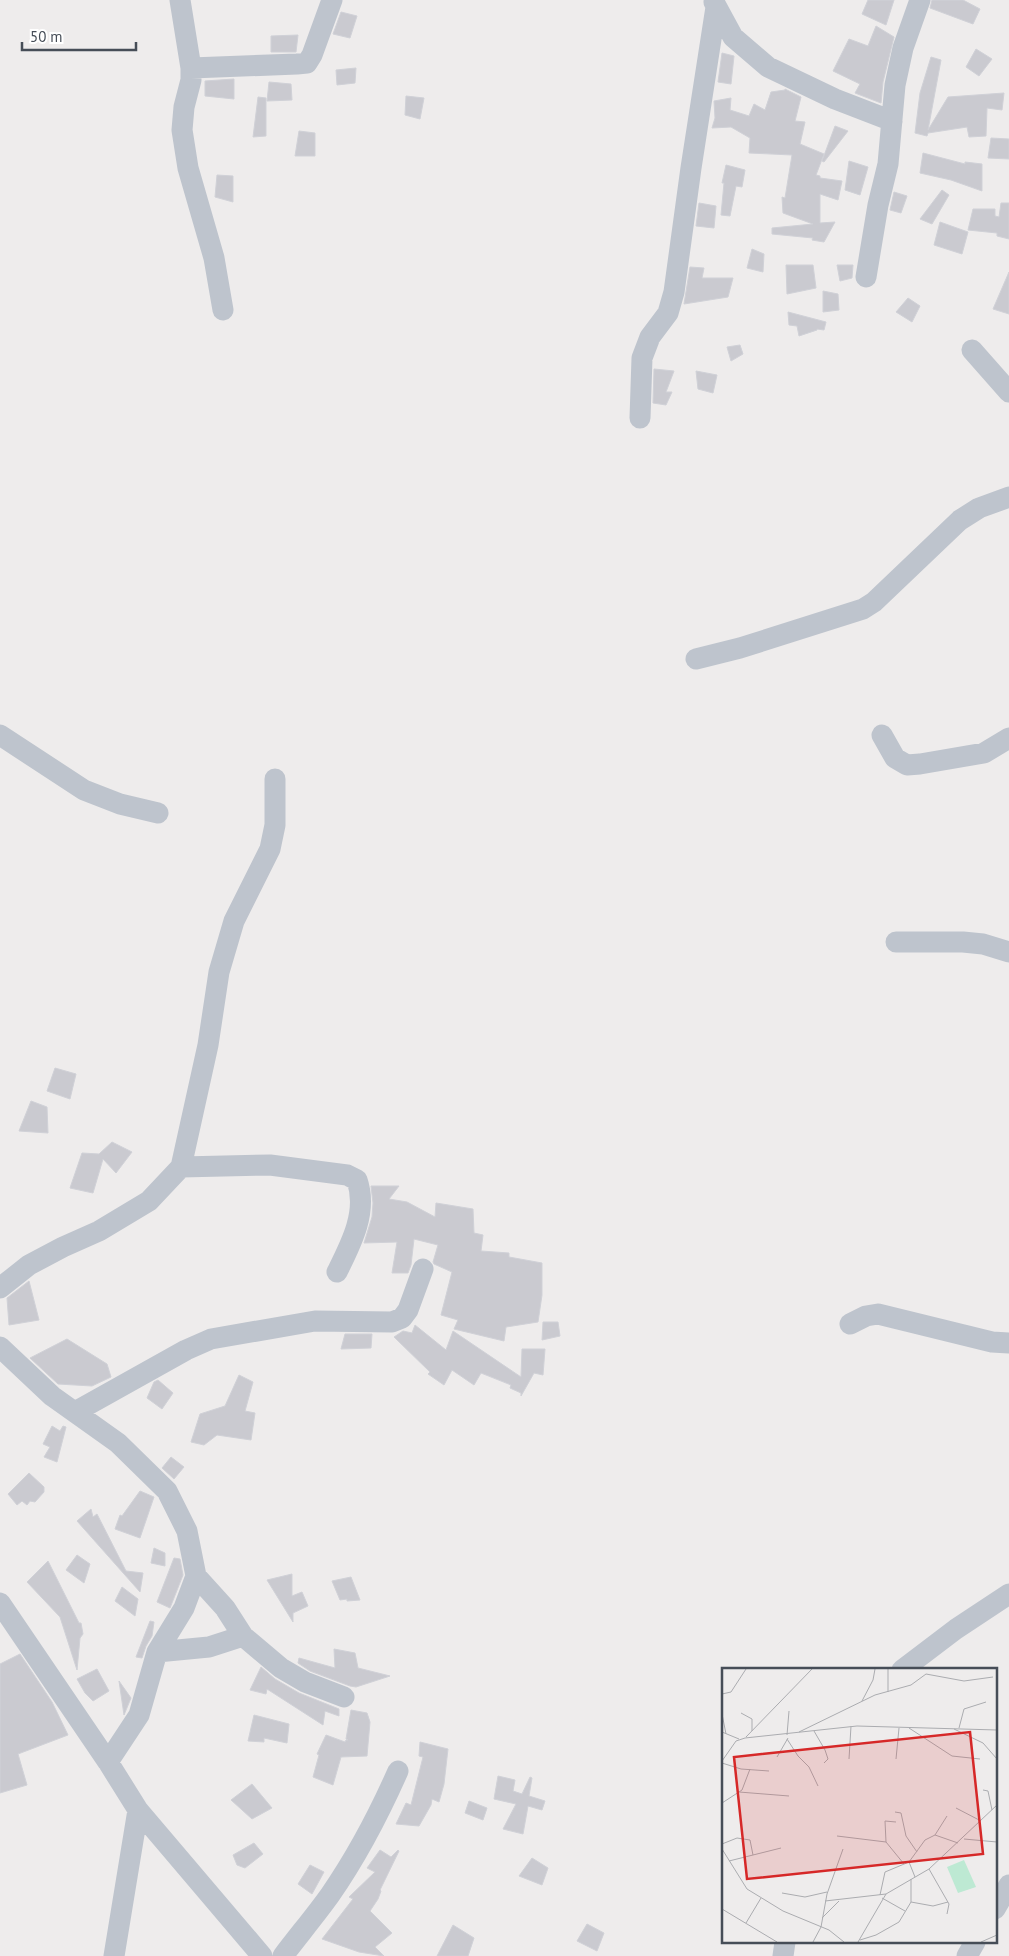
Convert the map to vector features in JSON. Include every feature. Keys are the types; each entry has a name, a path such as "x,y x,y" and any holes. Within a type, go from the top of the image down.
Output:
{"street":[{"path":"180,0 191,68 191,80 184,107 182,130 188,168 214,258 223,310"},
{"path":"191,68 307,62 312,55 332,0"},
{"path":"866,277 878,205 888,164 895,85 901,57 920,0"},
{"path":"714,3 733,37 768,67 835,99 892,121"},
{"path":"640,418 642,358 650,337 668,312 674,292 714,3"},
{"path":"972,350 1009,392"},
{"path":"696,659 740,648 863,609 874,602 960,520 979,508 1009,497"},
{"path":"882,735 895,758 907,764 920,764 984,753 1009,738"},
{"path":"0,736 84,790 120,804 158,813"},
{"path":"0,1288 29,1265 99,1231 149,1201 181,1167 208,1045 219,972 234,921 270,849 275,826 275,779"},
{"path":"896,942 963,942 982,944 1009,952"},
{"path":"181,1167 270,1164 347,1175 357,1180 362,1193 357,1228 337,1272"},
{"path":"75,1412 186,1350 211,1339 315,1321 392,1322 402,1318 408,1310 423,1269"},
{"path":"850,1324 866,1316 878,1314 992,1342 1009,1342"},
{"path":"0,1347 52,1396 118,1443 168,1491 187,1531 196,1576 225,1608 243,1636 280,1668 305,1682 344,1697"},
{"path":"108,1762 139,1715 156,1652 184,1608 196,1576"},
{"path":"905,1668 956,1629 1009,1594"},
{"path":"0,1603 108,1762 138,1810 262,1956"},
{"path":"156,1652 209,1647 243,1636"},
{"path":"283,1956 330,1895 383,1804 398,1770"},
{"path":"114,1956 138,1810"},
{"path":"996,1906 1009,1886"},
{"path":"967,1956 974,1944"}],"building":[{"path":"868,0 894,0 886,25 862,14"},
{"path":"932,0 963,0 980,9 973,24 930,8"},
{"path":"341,12 357,16 350,38 333,34"},
{"path":"876,26 894,37 883,82 881,103 855,93 860,84 833,71 849,39 868,46"},
{"path":"298,35 296,52 271,52 271,36"},
{"path":"976,49 992,59 979,76 966,67"},
{"path":"722,53 734,56 731,84 718,82"},
{"path":"931,57 941,60 928,130 948,97 1004,93 1002,110 987,108 986,136 969,137 967,127 928,133 927,136 915,133 920,93"},
{"path":"356,68 355,83 337,85 336,70"},
{"path":"234,79 234,99 205,96 205,81"},
{"path":"269,82 291,84 292,100 267,101"},
{"path":"785,89 801,97 795,121 805,122 800,144 824,154 816,175 820,176 820,178 842,181 838,200 820,194 820,223 835,222 824,242 812,240 813,238 772,234 772,228 813,224 783,213 782,197 785,198 792,155 749,153 750,138 731,127 712,128 715,118 714,101 731,98 730,110 749,116 754,104 765,110 771,92"},
{"path":"406,96 424,98 420,119 405,115"},
{"path":"258,97 266,98 266,136 253,137"},
{"path":"835,126 848,131 824,162 822,161"},
{"path":"299,131 315,133 315,156 295,156"},
{"path":"991,138 1009,139 1009,159 988,158"},
{"path":"923,153 965,164 965,162 982,164 982,191 951,180 920,173"},
{"path":"849,161 868,167 860,195 845,190"},
{"path":"726,165 745,170 742,187 736,186 730,216 721,215 724,183 722,183"},
{"path":"217,175 233,176 233,202 215,197"},
{"path":"942,190 949,195 932,224 920,219"},
{"path":"894,192 907,196 901,213 890,210"},
{"path":"699,203 716,206 714,228 696,226"},
{"path":"1001,203 1009,203 1009,239 997,236 997,233 968,230 973,209 995,209 995,216 999,217"},
{"path":"940,222 968,232 962,254 934,245"},
{"path":"752,249 764,254 763,272 747,268"},
{"path":"786,265 813,265 816,288 787,294"},
{"path":"837,265 853,265 852,278 840,281"},
{"path":"690,267 704,268 702,278 733,278 728,297 684,304"},
{"path":"1009,272 1009,314 993,309"},
{"path":"823,291 838,294 839,310 823,312"},
{"path":"908,298 920,306 912,322 896,312"},
{"path":"788,312 826,322 824,330 817,329 799,336 797,326 789,325"},
{"path":"740,345 743,354 731,361 727,347"},
{"path":"654,369 674,371 666,392 672,392 666,405 653,403"},
{"path":"696,371 717,375 713,393 698,389"},
{"path":"55,1068 76,1074 70,1099 47,1091"},
{"path":"31,1101 47,1107 48,1133 19,1131"},
{"path":"112,1142 132,1152 116,1173 103,1159 93,1193 70,1188 82,1153 99,1154"},
{"path":"371,1186 399,1186 389,1199 407,1202 435,1217 436,1203 473,1209 474,1233 483,1235 481,1251 509,1253 509,1257 542,1263 542,1295 538,1322 506,1327 504,1341 454,1329 458,1320 441,1315 452,1272 434,1264 438,1245 414,1239 411,1265 408,1273 392,1273 397,1242 364,1243 372,1217"},
{"path":"29,1281 39,1320 9,1325 7,1298"},
{"path":"543,1322 558,1322 560,1336 542,1340"},
{"path":"415,1325 446,1350 453,1331 521,1377 522,1349 545,1349 543,1375 534,1373 521,1396 521,1393 510,1388 511,1385 481,1373 474,1385 452,1370 444,1385 428,1374 430,1372 394,1337 403,1331 412,1333"},
{"path":"345,1334 372,1334 371,1348 341,1349"},
{"path":"67,1339 107,1364 111,1377 92,1386 58,1384 30,1358"},
{"path":"239,1375 253,1382 245,1411 255,1413 251,1440 217,1435 204,1445 191,1442 200,1414 225,1406"},
{"path":"158,1380 173,1393 162,1409 147,1398 154,1382"},
{"path":"52,1426 60,1431 63,1426 66,1427 57,1462 44,1457 50,1447 43,1444"},
{"path":"171,1457 184,1467 174,1479 162,1468"},
{"path":"29,1473 44,1487 44,1492 35,1502 30,1501 27,1505 22,1501 17,1505 8,1494"},
{"path":"140,1491 154,1497 140,1538 115,1529 120,1515 122,1516"},
{"path":"91,1509 93,1517 97,1514 126,1571 143,1573 140,1592 77,1521"},
{"path":"154,1548 165,1553 165,1566 151,1563"},
{"path":"77,1555 90,1564 84,1583 66,1570"},
{"path":"174,1558 180,1559 183,1575 170,1608 157,1602"},
{"path":"48,1561 79,1623 81,1623 83,1634 80,1638 77,1670 60,1617 27,1582"},
{"path":"292,1574 292,1596 302,1592 308,1606 293,1613 293,1622 267,1580"},
{"path":"351,1577 360,1600 340,1600 332,1581"},
{"path":"122,1587 138,1599 135,1616 115,1601"},
{"path":"150,1621 154,1622 152,1636 142,1658 136,1657"},
{"path":"334,1649 355,1653 358,1668 390,1676 356,1687 310,1671 298,1663 299,1658 335,1668"},
{"path":"20,1654 52,1702 68,1735 18,1754 27,1785 0,1793 0,1664"},
{"path":"261,1667 275,1679 299,1693 339,1709 339,1716 325,1711 323,1725 267,1689 266,1694 250,1690"},
{"path":"97,1669 109,1691 93,1701 85,1693 77,1679"},
{"path":"119,1681 131,1698 124,1715"},
{"path":"351,1710 367,1713 370,1722 367,1756 341,1757 333,1785 313,1777 319,1755 317,1754 326,1735 345,1742 348,1740 346,1739"},
{"path":"254,1715 289,1724 287,1743 264,1738 264,1742 248,1741"},
{"path":"420,1742 448,1749 444,1784 439,1802 432,1799 431,1805 419,1826 396,1824 406,1803 411,1805 423,1757 419,1756"},
{"path":"498,1776 515,1780 513,1791 522,1794 530,1777 532,1778 529,1796 545,1801 542,1810 528,1806 523,1834 503,1829 516,1804 494,1799"},
{"path":"252,1784 272,1808 252,1819 231,1800"},
{"path":"469,1801 487,1808 483,1820 465,1813"},
{"path":"254,1843 263,1854 245,1868 237,1865 233,1855"},
{"path":"380,1850 391,1857 399,1851 380,1890 378,1899 370,1911 392,1933 375,1947 384,1956 359,1952 322,1939 353,1899 349,1897 375,1872 367,1868"},
{"path":"532,1858 548,1868 542,1885 519,1876"},
{"path":"310,1865 324,1872 312,1894 298,1884"},
{"path":"587,1924 604,1933 597,1951 577,1941"},
{"path":"453,1925 474,1938 468,1956 437,1956"}]}
